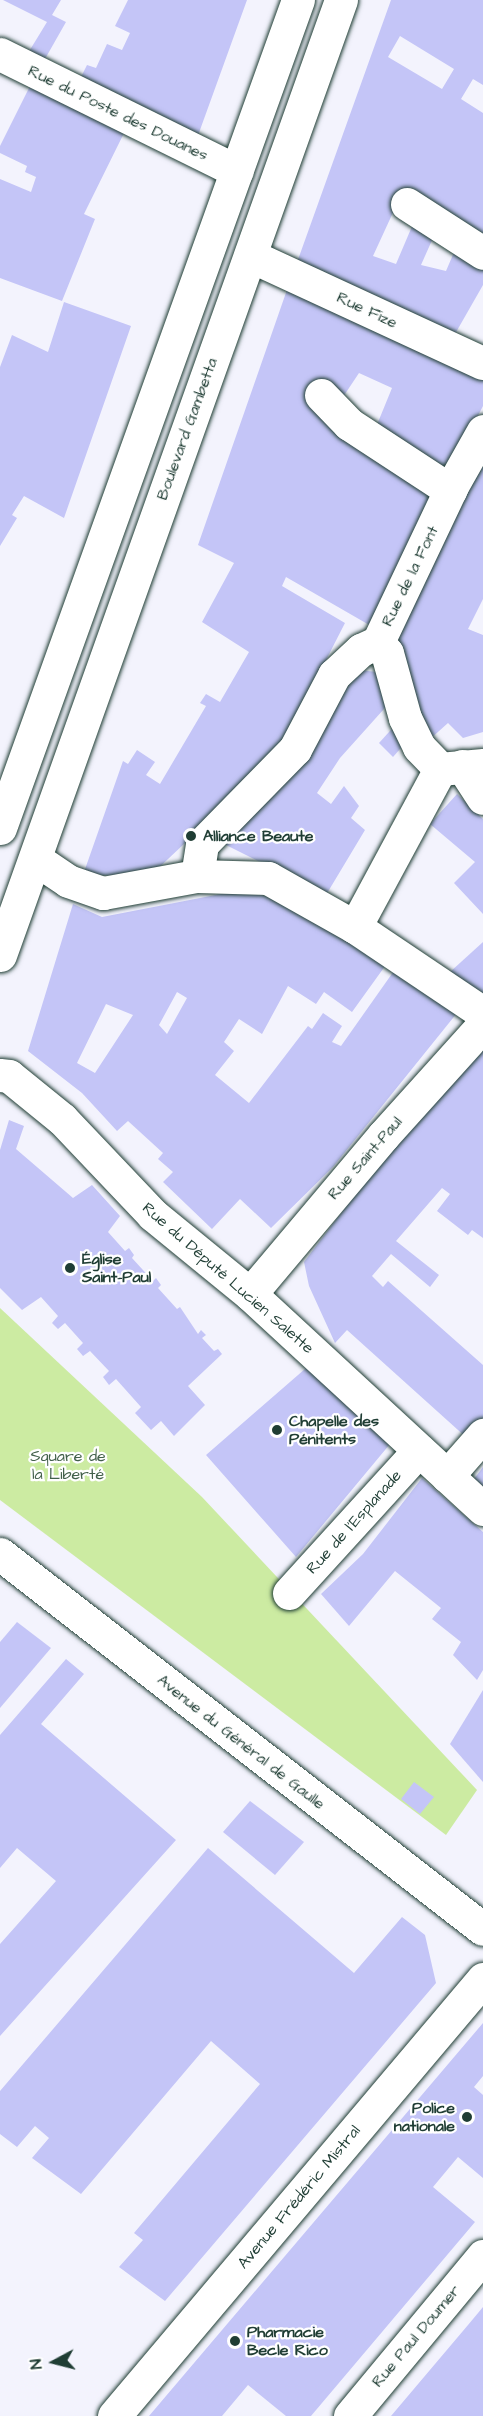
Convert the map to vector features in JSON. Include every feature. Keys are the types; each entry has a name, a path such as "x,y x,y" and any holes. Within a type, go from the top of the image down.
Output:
{"street":[{"path":"298,0 0,829 37,860 68,881 103,893 197,876 268,878 355,927 483,1013"},
{"name":"Boulevard Gambetta","path":"0,955 37,860 132,576 341,0"},
{"name":"Rue du Poste des Douanes","path":"0,54 237,171"},
{"path":"407,204 483,253"},
{"name":"Rue Fize","path":"250,256 483,363"},
{"path":"321,395 349,424 450,490"},
{"name":"Rue de la Font","path":"197,876 202,844 295,750 334,675 361,650 378,642 450,490 483,431"},
{"path":"378,642 387,653 405,718 418,747 462,767 483,798"},
{"path":"355,927 462,767"},
{"name":"Rue Saint-Paul","path":"250,1294 383,1136 483,1025"},
{"name":"Rue du Député Lucien Salette","path":"0,1075 9,1077 62,1119 153,1215 250,1294 483,1509"},
{"path":"447,1476 483,1435"},
{"name":"Rue de l'Esplanade","path":"289,1593 418,1450"},
{"name":"Avenue du Général de Gaulle","path":"0,1554 483,1929"},
{"name":"Avenue Frédéric Mistral","path":"114,2416 483,1979"},
{"name":"Rue Paul Doumer","path":"350,2416 483,2256"}],"green space":[{"name":"Square de la Liberté","path":"0,1308 202,1497 477,1790 446,1835 0,1500"}],"building":[{"path":"3,0 61,0 52,15 66,22 41,66 25,58 47,22"},
{"path":"128,0 247,0 196,141 78,83 87,65 96,68 107,44 122,50 130,33 115,26"},
{"path":"391,0 483,0 483,85 473,79 461,99 483,113 483,244 396,206 373,256 396,264 416,217 437,229 421,265 446,271 458,243 483,259 483,285 451,341 295,268","holes":["400,36 454,69 442,89 388,57"]},
{"path":"32,82 126,129 84,214 95,219 62,301 0,278 0,179 31,192 36,177 25,172 27,166 0,153 0,146"},
{"path":"289,284 483,379 483,406 451,467 433,469 374,432 392,388 359,373 339,403 435,492 371,626 286,577 282,586 345,623 285,740 220,810 150,876 83,875 123,761 128,764 137,750 155,762 146,775 160,784 206,706 200,703 206,694 220,702 249,652 202,622 234,563 198,545"},
{"path":"64,302 131,326 64,518 24,496 12,515 17,518 0,546 0,367 12,335 48,352"},
{"path":"483,455 483,599 468,629 483,635 483,732 463,738 448,723 429,740 396,638"},
{"path":"350,669 386,673 392,700 340,758 317,793 331,804 344,786 359,806 351,818 365,830 326,895 214,839"},
{"path":"399,721 407,741 393,757 379,743"},
{"path":"457,794 483,819 483,914 454,883 475,862 430,824"},
{"path":"231,892 275,897 388,962 352,1012 324,992 316,1004 288,986 262,1034 239,1019 224,1042 234,1051 215,1075 249,1103 308,1026 312,1029 323,1013 342,1026 332,1042 341,1046 396,968 457,1013 333,1167 271,1228 240,1199 212,1229 163,1182 173,1172 158,1159 163,1153 128,1121 117,1131 82,1093 28,1051 73,904 102,917","holes":["177,992 187,998 167,1034 159,1025","106,1004 133,1015 95,1073 77,1063"]},
{"path":"483,942 483,994 450,972"},
{"path":"483,1044 483,1238 472,1230 468,1235 437,1211 450,1194 442,1188 396,1241 439,1275 430,1287 391,1254 372,1276 383,1287 388,1281 483,1365 483,1420 468,1439 347,1330 335,1343 309,1286 304,1262 421,1108"},
{"name":"Église Saint-Paul","path":"9,1120 24,1126 16,1149 73,1198 92,1185 120,1216 108,1232 125,1251 129,1248 134,1255 132,1258 153,1281 156,1278 161,1285 158,1288 177,1309 180,1307 198,1334 201,1330 206,1335 202,1338 214,1351 218,1349 222,1354 188,1386 205,1405 174,1436 161,1421 151,1430 135,1413 141,1407 116,1379 109,1385 103,1377 109,1371 90,1351 83,1356 77,1349 83,1343 65,1323 58,1329 52,1323 58,1316 41,1297 22,1310 0,1288 0,1150"},
{"path":"313,1362 346,1405 390,1444 296,1557 206,1455"},
{"path":"483,1467 483,1494 471,1483"},
{"path":"422,1478 483,1532 483,1670 477,1680 453,1655 461,1642 432,1619 441,1608 395,1571 349,1626 321,1594 363,1554"},
{"path":"17,1622 51,1648 0,1708 0,1642"},
{"path":"66,1659 84,1674 41,1724 176,1840 0,2036 0,1944 56,1881 17,1848 0,1868 0,1735"},
{"path":"483,1690 483,1782 450,1744"},
{"path":"414,1782 434,1797 420,1814 401,1799"},
{"path":"250,1801 304,1842 275,1875 223,1832"},
{"path":"208,1848 354,1973 402,1917 425,1935 436,1983 165,2301 119,2267 143,2240 134,2233 260,2084 211,2041 81,2194 32,2158 49,2138 35,2126 17,2147 0,2134 0,2091"},
{"path":"483,2023 483,2076 474,2087 483,2095 483,2178 458,2157 433,2187 475,2222 311,2416 286,2416 248,2385 222,2416 149,2416"},
{"path":"483,2307 483,2416 391,2416 468,2325"}],"place":[{"name":"Alliance Beaute","path":"191,836"},
{"name":"Église Saint-Paul","path":"70,1268"},
{"name":"Chapelle des Pénitents","path":"277,1430"},
{"name":"Police nationale","path":"467,2117"},
{"name":"Pharmacie Becle Rico","path":"235,2341"}]}
